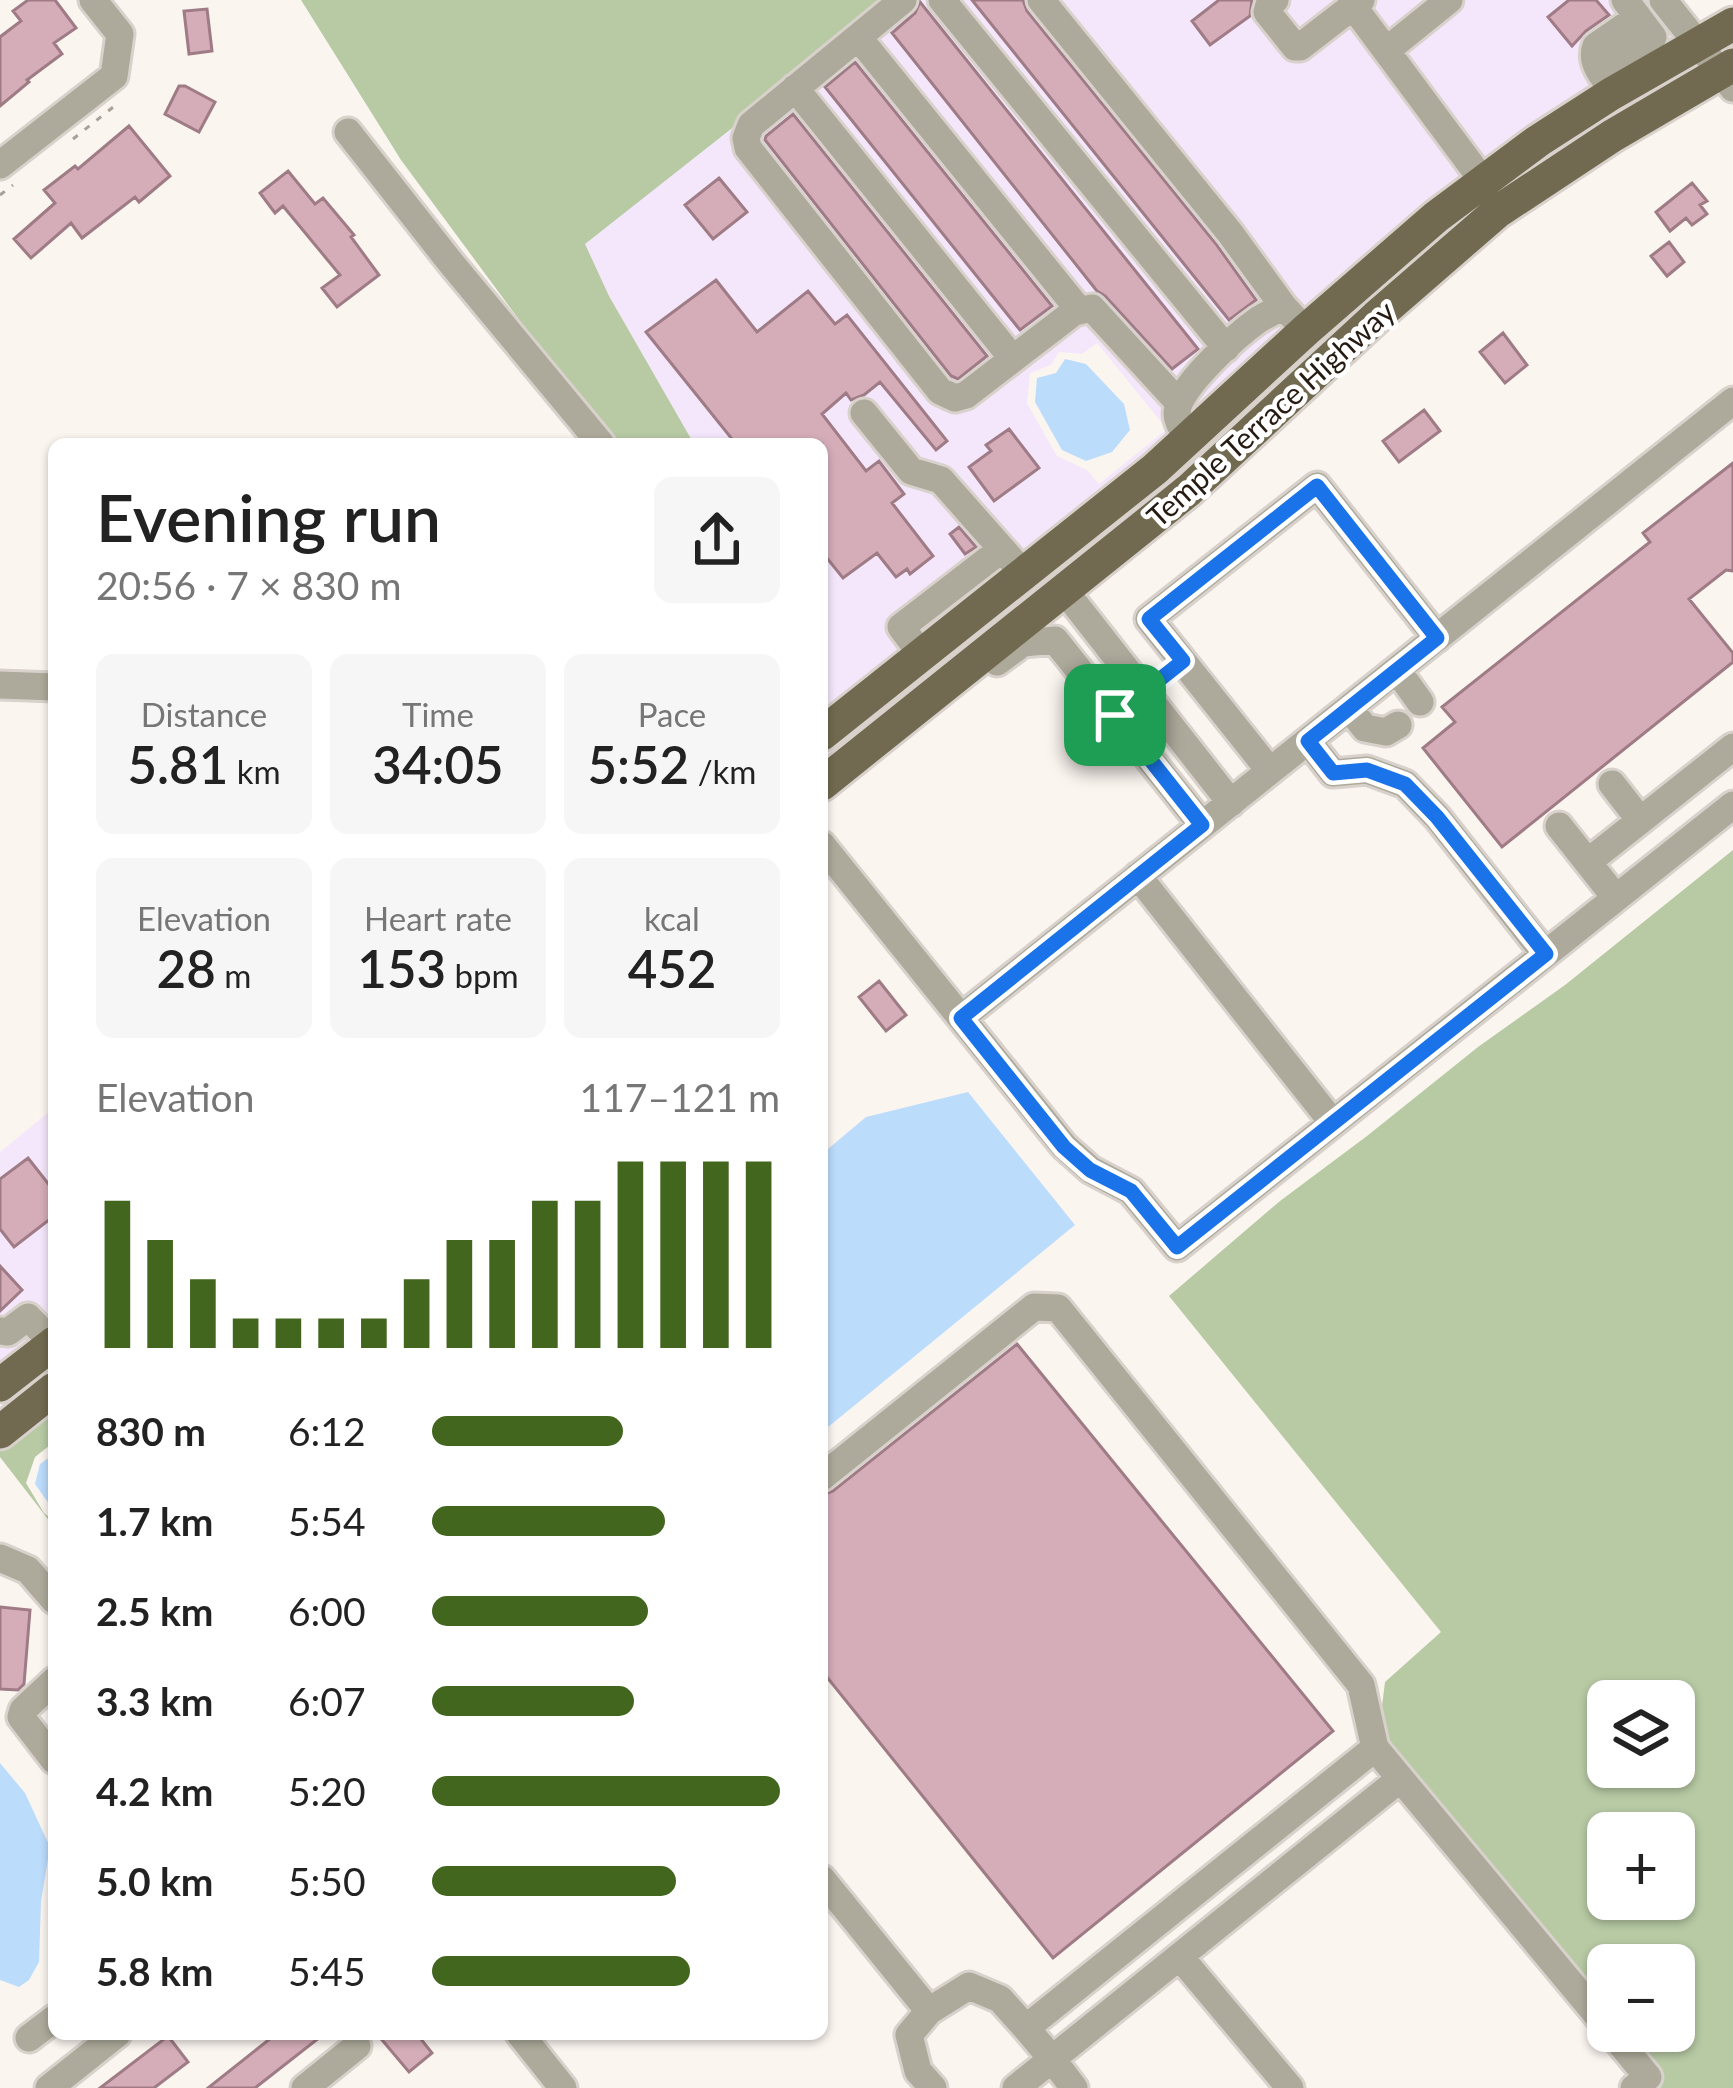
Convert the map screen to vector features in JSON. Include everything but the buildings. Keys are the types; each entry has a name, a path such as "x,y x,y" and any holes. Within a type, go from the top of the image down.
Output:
{"main road":[{"name":"Temple Terrace Highway","path":"828,729 922,655 1013,561 1155,470 1189,440 1295,318 1538,141 1607,82 1733,24"},
{"name":"Temple Terrace Highway","path":"828,779 1189,490 1497,212 1612,136 1729,75"},
{"path":"0,1385 48,1348"},
{"path":"0,1432 48,1394"}],"street":[{"path":"0,164 114,76 120,34 93,0"},
{"path":"902,0 751,125 748,148 940,391 955,398 966,395 1079,310 1092,308 1179,404"},
{"path":"942,0 1226,348"},
{"path":"1041,0 1295,318"},
{"path":"1275,0 1267,12 1300,47 1357,3 1483,181"},
{"path":"1387,50 1449,0"},
{"path":"1664,0 1729,75"},
{"path":"1607,82 1593,53 1631,8"},
{"path":"868,28 1079,310"},
{"path":"795,88 1013,359"},
{"path":"348,132 596,438"},
{"path":"1189,440 1177,409 1200,375 1256,321 1295,318"},
{"path":"961,1018 1733,401"},
{"path":"864,413 911,471 941,480 1013,561"},
{"path":"1270,771 1149,619 1317,486 1437,638"},
{"path":"1064,590 1231,802"},
{"path":"959,675 992,666 1023,643 1055,640 1202,825"},
{"path":"1115,715 1183,661"},
{"path":"1397,670 1420,702"},
{"path":"0,685 48,687"},
{"path":"1349,708 1365,728 1386,732 1398,725"},
{"path":"1308,741 1333,773 1367,770 1405,784 1546,954"},
{"path":"1588,862 1733,747"},
{"path":"1612,784 1640,820"},
{"path":"828,852 1064,1147 1090,1170 1131,1191 1177,1247 1733,805"},
{"path":"1558,826 1616,898"},
{"path":"1138,876 1334,1123"},
{"path":"828,1472 1034,1306 1058,1308 1361,1685 1375,1748 1587,2004"},
{"path":"0,1331 8,1332 28,1317 48,1337"},
{"path":"0,1558 28,1570 48,1593"},
{"path":"48,1687 21,1717 48,1752"},
{"path":"1026,2028 1375,1748"},
{"path":"1016,2088 1400,1779"},
{"path":"828,1886 929,2011"},
{"path":"1180,1957 1290,2088"},
{"path":"933,2088 918,2071 909,2035 929,2011 969,1986 1000,2000 1074,2088"},
{"path":"29,2038 48,2024"},
{"path":"49,2088 109,2040"},
{"path":"525,2040 563,2088"},
{"path":"304,2088 357,2046"},
{"path":"1627,2052 1648,2077 1634,2088"}],"shaded area":[{"path":"895,0 1652,0 1683,40 1230,388 828,716 828,438 691,438 584,244","holes":["1097,343 1167,429 1099,484 1087,470 1057,456 1027,403 1030,373 1051,365 1059,352 1082,354"]},
{"path":"1696,57 1705,68 828,765 828,743 1544,149"},
{"path":"48,1113 48,1334 0,1372 0,1152"}],"green space":[{"path":"301,0 895,0 585,244 609,296 691,438 600,438 577,398 401,160"},
{"path":"1733,850 1733,2088 1661,2088 1632,2052 1695,2052 1695,1944 1587,1944 1587,1996 1378,1738 1385,1682 1441,1632 1169,1296 1280,1201 1565,985"},
{"path":"48,1408 48,1447 35,1457 26,1483 48,1519 0,1457 0,1445"}],"water":[{"path":"1065,359 1086,364 1124,404 1130,430 1112,452 1086,461 1062,450 1035,402 1037,378 1056,373"},
{"path":"968,1092 1075,1225 828,1427 828,1149 866,1117"},
{"path":"48,1458 48,1502 35,1484 40,1464"},
{"path":"0,1763 25,1793 48,1843 48,1859 39,1962 19,1987 0,1980"}],"route":[{"path":"1317,486 1437,638 1308,741 1333,773 1367,770 1405,784 1546,954 1177,1247 1131,1191 1090,1170 1064,1147 961,1018 1202,825 1115,715 1183,661 1149,619 1317,486"}]}
